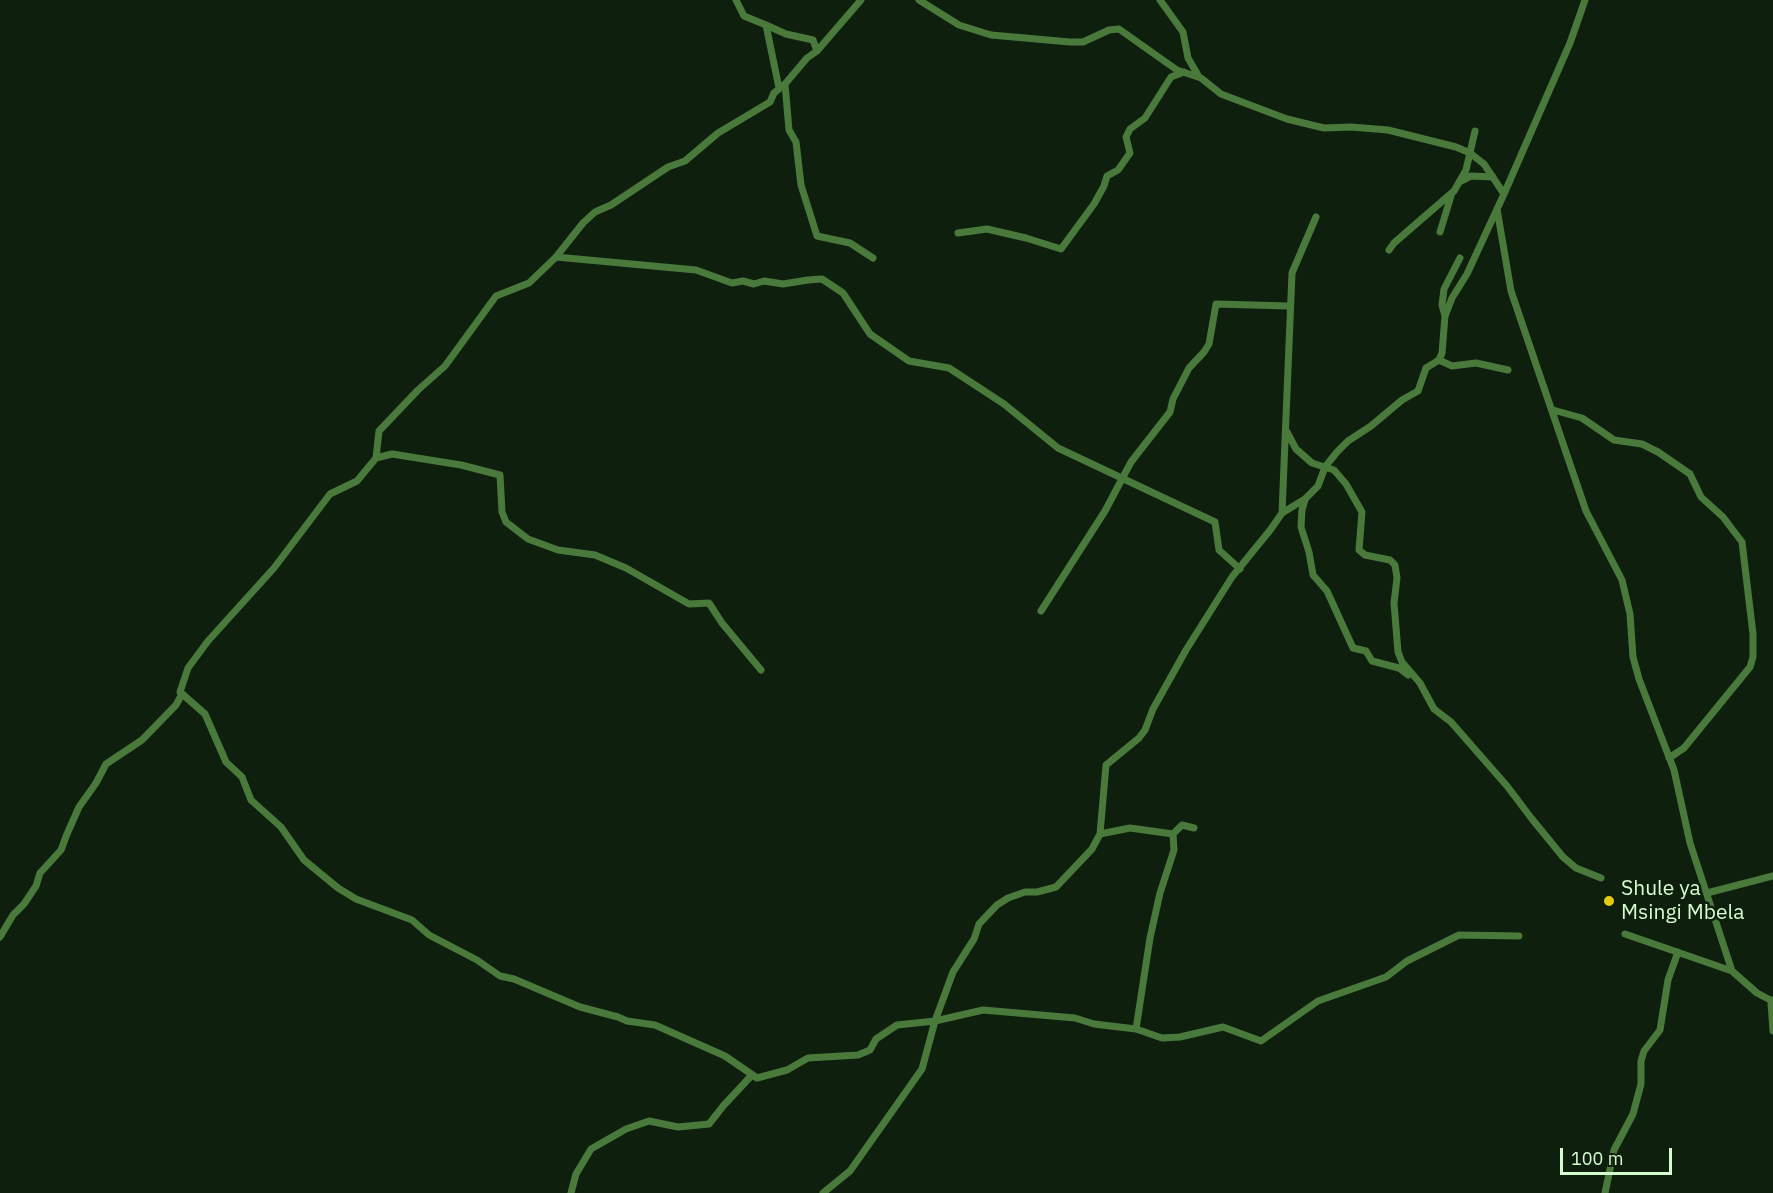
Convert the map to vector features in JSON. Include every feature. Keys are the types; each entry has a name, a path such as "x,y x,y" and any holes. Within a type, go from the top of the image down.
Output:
{"street":[{"path":"736,0 744,16 786,34 813,40 817,51"},
{"path":"861,0 770,102 718,133 685,161 668,167 596,212 583,223 556,257 529,284 496,296 445,366 418,390 379,431 376,458 357,481 330,494 274,568 208,641 188,668 180,692 205,714 226,762 242,777 251,800 281,827 303,860 338,888 356,899 412,920 429,935 477,960 500,976 514,979 580,1007 627,1021 655,1025 725,1056 757,1078 772,1076 807,1058 858,1055 870,1050 876,1039 897,1025 935,1021 983,1010 1075,1018 1094,1024 1136,1029 1162,1038 1180,1037 1223,1027 1261,1041 1318,1001 1386,977 1407,961 1459,935 1519,936"},
{"path":"919,0 959,25 991,35 1076,42 1092,39 1114,28 1119,29 1167,63 1199,77 1221,94 1235,100 1309,126 1388,130 1470,153 1484,164 1504,194"},
{"path":"1160,0 1183,32 1188,58 1199,77"},
{"path":"823,1193 850,1171 922,1069 935,1021 953,972 974,939 979,924 997,905 1008,898 1025,892 1037,892 1056,887 1092,849 1100,834 1106,765 1139,738 1145,730 1154,708 1186,650 1232,577 1282,513 1305,499 1318,486 1325,467 1348,441 1371,426 1402,400 1418,391 1426,368 1439,360 1442,353 1445,316 1452,298 1467,274 1504,194 1566,52 1585,0"},
{"path":"766,26 782,86 789,130 796,142 801,185 817,236 850,243 873,258"},
{"path":"958,232 987,229 1060,249 1094,204 1107,176 1118,170 1130,153 1126,137 1130,129 1145,118 1171,77 1184,72"},
{"path":"1440,232 1448,202 1461,181 1475,131"},
{"path":"1461,181 1472,176 1493,178"},
{"path":"1389,250 1394,243 1454,191"},
{"path":"1497,208 1511,291 1586,511 1622,580 1630,614 1633,657 1639,679 1669,758 1690,843 1732,971"},
{"path":"1282,513 1292,273 1316,217"},
{"path":"556,257 696,270 732,283 743,280 754,284 764,281 783,284 822,279 843,293 870,334 909,361 950,368 1004,404 1058,448 1215,522 1219,550 1240,569"},
{"path":"1445,316 1442,305 1444,289 1460,258"},
{"path":"1041,611 1105,511 1121,476 1170,412 1173,399 1189,368 1209,344 1216,304 1289,306"},
{"path":"1439,360 1452,366 1476,363 1508,370"},
{"path":"1553,410 1582,418 1614,440 1642,444 1690,474 1701,497 1723,517 1742,542 1754,634 1750,667 1684,748 1669,758"},
{"path":"1287,432 1296,449 1312,463 1334,470 1342,479 1362,512 1359,550 1365,555 1390,560 1395,565 1397,578 1394,603 1398,652 1402,662 1420,683 1434,709 1451,722 1507,786 1563,857 1576,867 1601,878"},
{"path":"376,458 392,454 469,467 500,476 502,512 506,522 528,539 558,550 595,555 626,568 689,603 710,603 722,623 760,670"},
{"path":"1305,499 1301,527 1313,575 1327,591 1353,648 1366,651 1372,661 1400,668 1420,683"},
{"path":"0,937 13,915 36,886 40,873 61,850 80,807 106,764 142,740 176,705 182,694"},
{"path":"1136,1029 1150,938 1160,893 1174,850 1173,834 1182,825 1194,828"},
{"path":"1100,834 1130,828 1173,834"},
{"path":"1707,893 1773,876"},
{"path":"1625,934 1732,971 1757,993 1773,1000 1771,1004 1773,1031"},
{"path":"1605,1193 1614,1150 1632,1114 1641,1084 1641,1061 1644,1051 1660,1030 1668,980 1678,952"},
{"path":"571,1193 576,1174 591,1149 626,1129 649,1121 678,1127 709,1124 723,1105 752,1075"}],"place":[{"name":"Shule ya Msingi Mbela","path":"1609,901"}]}
